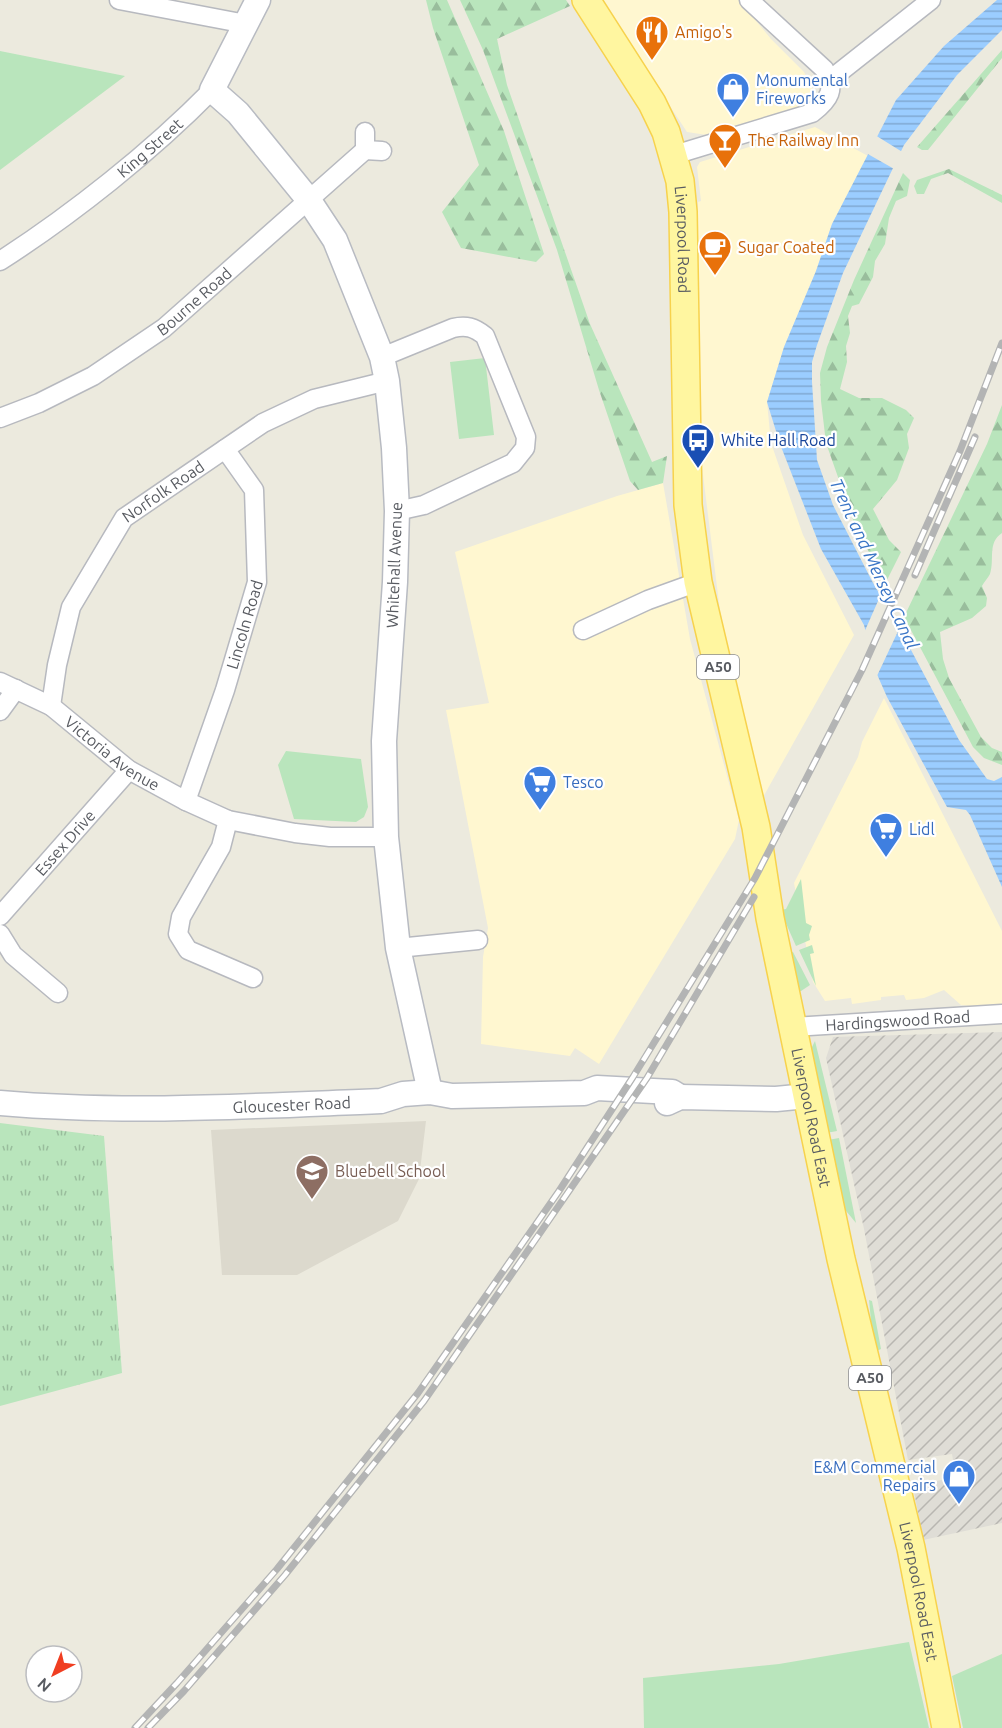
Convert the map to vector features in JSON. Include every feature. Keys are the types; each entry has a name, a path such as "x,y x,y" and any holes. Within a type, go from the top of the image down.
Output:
{"main road":[{"name":"Liverpool Road","path":"586,0 652,103 666,132 680,181 683,212 688,505"},
{"name":"Liverpool Road East","path":"688,505 698,582 756,827 770,918 841,1259 911,1548 946,1728"}],"street":[{"path":"119,0 246,24"},
{"name":"King Street","path":"0,261 44,233 175,126 212,90 258,0"},
{"path":"674,155 812,113 824,104 831,90 831,79 824,69 749,0"},
{"path":"831,79 931,0"},
{"name":"Whitehall Avenue","path":"212,90 238,112 308,199 335,240 382,357 387,381 394,448 397,511 395,582 384,741 386,837 398,948 430,1092"},
{"name":"Bourne Road","path":"0,418 39,403 93,376 156,333 371,144"},
{"path":"382,357 453,328 463,325 474,328 485,336 526,437 525,448 513,463 424,505 397,511"},
{"name":"Norfolk Road","path":"51,706 57,665 71,608 124,518 263,423 314,399 387,381"},
{"name":"Lincoln Road","path":"186,801 225,690 257,582 254,490 225,450"},
{"path":"583,630 648,600 698,582"},
{"path":"0,711 8,686"},
{"name":"Victoria Avenue","path":"8,686 51,706 129,770 186,801 228,820 295,833 330,837 386,837"},
{"name":"Essex Drive","path":"0,916 129,770"},
{"path":"228,820 221,847 181,917 178,934 188,950 253,978"},
{"path":"0,934 13,955 58,993"},
{"path":"398,948 478,940"},
{"name":"Hardingswood Road","path":"793,1027 1002,1014"},
{"name":"Gloucester Road","path":"0,1103 127,1110 221,1108 381,1101 403,1094 430,1092 452,1096 584,1093 597,1088 672,1092 680,1097 776,1099 807,1096"}],"shaded area":[{"path":"600,0 739,0 771,39 804,72 815,94 811,105 707,135 687,132"},
{"path":"815,127 868,156 832,224 816,271 784,347 767,402 771,443 803,535 854,635 762,799 720,611 700,451 695,221 698,220 698,202 701,201 697,167 700,162"},
{"path":"663,483 690,639 739,820 735,839 599,1064 575,1048 570,1056 481,1044 483,957 488,928 446,710 489,703 455,552 617,496"},
{"name":"Lidl","path":"884,698 1002,931 1002,1009 961,1005 944,990 924,998 906,1000 904,995 881,997 881,1000 852,1004 851,998 825,1001 813,982 794,883 858,757 862,742"},
{"path":"1002,1032 1002,1523 923,1540 913,1486 956,1477 952,1454 908,1460 864,1229 826,1058 833,1037"},
{"name":"Bluebell School","path":"426,1121 419,1179 398,1221 297,1275 222,1275 211,1130"}],"green space":[{"path":"426,0 447,0 504,131 544,254 536,262 461,248 442,212 479,165 433,28"},
{"path":"460,0 566,0 570,6 497,39 507,85 590,324 652,462 667,456 663,483 638,490 630,481 599,390 557,250 483,50"},
{"path":"1002,50 1002,58 928,150 917,147"},
{"path":"0,51 125,76 0,170"},
{"path":"949,169 1002,195 1002,203 948,173 931,179 924,194 917,194 914,186 917,180"},
{"path":"903,173 910,180 907,196 896,201 889,218 885,244 875,261 873,277 859,304 852,306 848,316 850,333 846,346 847,362 840,389 859,398 882,398 906,410 914,418 907,434 909,448 897,480 873,509 889,540 901,552 886,582 857,531 826,443 820,373 827,347 854,280"},
{"path":"485,358 494,435 459,439 450,362"},
{"path":"1002,405 1002,533 994,542 990,574 982,586 987,598 986,606 972,618 940,632 943,659 949,678 981,737 992,748 1002,752 1002,765 984,758 973,747 904,617 987,444"},
{"path":"286,751 361,759 368,807 364,817 356,822 294,819 278,765"},
{"path":"801,879 806,923 812,926 810,940 796,946 780,910 786,909"},
{"path":"812,945 814,953 810,954 816,986 799,950"},
{"path":"793,952 810,985 795,992 787,954"},
{"path":"815,1041 837,1131 826,1133 811,1049"},
{"path":"0,1123 104,1136 122,1373 0,1406"},
{"path":"839,1138 856,1223 842,1206 828,1140"},
{"path":"869,1300 872,1301 881,1349 874,1352"},
{"path":"909,1642 929,1728 644,1728 643,1678 779,1664"},
{"path":"1002,1654 1002,1728 963,1728 952,1676"}],"water":[{"path":"997,0 1002,0 1002,30 957,75 904,145 843,273 812,362 812,382 817,460 833,505 959,740 987,779 994,781 1002,777 1002,887 970,815 966,810 947,807 887,697 876,672 864,625 821,549 780,444 767,402 784,347 816,271 832,224 896,100 944,46"}],"pier":[{"path":"875,135 904,153 896,170 866,153"},
{"path":"882,592 901,625 876,678 863,635"}],"railway":[{"path":"135,1728 277,1569 418,1393 559,1191 633,1077 755,878 862,670 960,451 1002,343"},
{"path":"915,575 975,437"},
{"path":"148,1728 184,1691 285,1575 424,1401 647,1078 754,897"}],"place":[{"name":"Amigo's","path":"652,61"},
{"name":"Monumental Fireworks","path":"733,118"},
{"name":"The Railway Inn","path":"725,169"},
{"name":"Sugar Coated","path":"715,276"},
{"name":"White Hall Road","path":"698,469"},
{"name":"Tesco","path":"540,811"},
{"name":"Lidl","path":"886,858"},
{"name":"Bluebell School","path":"312,1200"},
{"name":"E&M Commercial Repairs","path":"959,1505"}],"water label":[{"name":"Trent and Mersey Canal","path":"874,564"}]}
